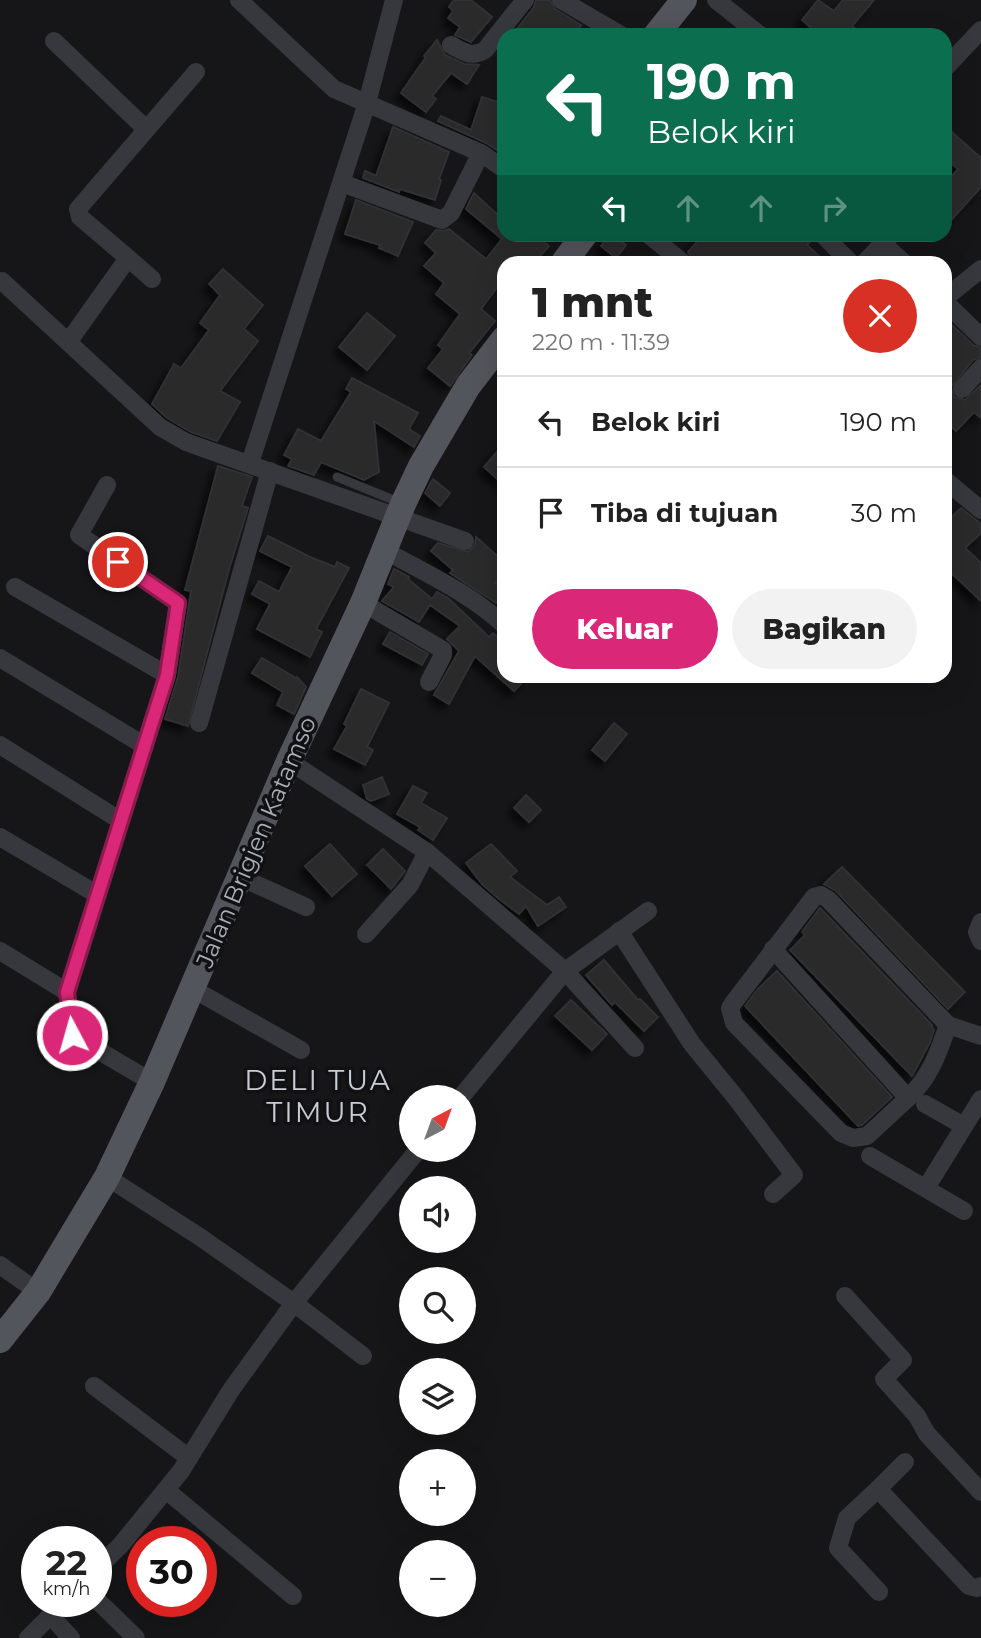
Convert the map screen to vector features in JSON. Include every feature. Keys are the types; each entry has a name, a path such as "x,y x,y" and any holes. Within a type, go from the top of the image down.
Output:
{"main road":[{"path":"662,28 684,0"},
{"name":"Jalan Brigjen Katamso","path":"0,1340 38,1292 107,1177 152,1082 289,761 363,603 421,466 468,386 497,348"}],"street":[{"path":"239,0 334,89 481,153 497,164"},
{"path":"250,463 368,103 394,0"},
{"path":"503,28 525,0"},
{"path":"561,0 609,28"},
{"path":"716,0 751,28"},
{"path":"952,61 981,30"},
{"path":"451,45 468,55 477,55 485,50 497,35"},
{"path":"54,41 146,129"},
{"path":"152,279 80,217 78,212 80,205 195,72"},
{"path":"342,183 442,220 451,213 481,153"},
{"path":"658,242 675,256"},
{"path":"830,242 844,256"},
{"path":"871,256 885,242"},
{"path":"69,341 128,258"},
{"path":"952,294 981,268"},
{"path":"2,281 160,427 186,442 400,511 465,541"},
{"path":"952,307 981,337"},
{"path":"962,389 981,368"},
{"path":"198,723 270,471"},
{"path":"107,485 79,535 178,603 167,675 67,992 72,1035 152,1082"},
{"path":"952,486 981,510"},
{"path":"384,550 469,598 497,618"},
{"path":"15,587 167,675"},
{"path":"363,603 443,650 429,682"},
{"path":"0,658 145,746"},
{"path":"0,745 121,821"},
{"path":"289,761 427,852 565,971 635,1048"},
{"path":"0,837 98,895"},
{"path":"366,934 410,885 427,852"},
{"path":"240,877 306,906"},
{"path":"821,895 828,898 968,1035 935,1062 917,1101 867,1136 853,1138 841,1133 734,1023 730,1008 773,949 814,897 821,895"},
{"path":"471,1085 565,971 648,911"},
{"path":"981,922 977,932 981,941"},
{"path":"619,931 692,1044 794,1175 773,1194"},
{"path":"773,949 917,1101 964,1126"},
{"path":"0,951 67,992"},
{"path":"193,989 301,1050"},
{"path":"926,1188 981,1099"},
{"path":"870,1156 964,1211"},
{"path":"112,1554 166,1490 231,1390 294,1303 408,1162"},
{"path":"107,1177 200,1237 294,1303 363,1356"},
{"path":"0,1265 38,1292"},
{"path":"845,1296 903,1360 884,1379 917,1416 927,1434 981,1492"},
{"path":"94,1386 189,1458"},
{"path":"879,1592 838,1548 847,1518 905,1462"},
{"path":"878,1489 969,1586 981,1586"},
{"path":"166,1490 293,1596"},
{"path":"112,1615 136,1638"},
{"path":"28,1638 48,1617"},
{"path":"52,1617 71,1638"}],"lane":[{"path":"337,477 400,511"}],"building":[{"path":"454,0 471,0 492,17 471,42 455,35 460,27 448,18 453,11 449,7"},
{"path":"536,0 550,0 555,9 581,25 579,28 518,28 534,7"},
{"path":"818,0 834,11 843,0 874,0 852,26 854,28 811,28 802,20"},
{"path":"437,40 445,55 464,64 479,65 467,84 451,73 432,96 436,99 426,112 401,93"},
{"path":"482,97 497,102 497,150 438,121 441,116 471,130"},
{"path":"393,127 449,152 435,200 400,189 399,192 363,178 365,171 376,176"},
{"path":"952,132 981,158 981,187 952,219 952,176 958,169 952,164"},
{"path":"474,193 497,214 497,235 466,209"},
{"path":"356,200 413,222 398,256 379,248 380,245 345,234"},
{"path":"449,229 486,259 500,242 544,242 549,246 540,256 497,256 497,287 481,309 495,321 469,353 472,355 450,386 428,368 443,349 438,345 460,314 436,294 444,283 424,266 436,253 425,243 436,230"},
{"path":"604,242 622,242 626,245 618,256 601,246"},
{"path":"697,242 810,242 807,245 819,256 690,256 688,252"},
{"path":"223,269 263,305 244,329 258,341 220,391 240,402 217,441 191,432 167,418 152,404 174,364 181,368 209,330 200,323 220,295 209,284"},
{"path":"367,313 395,336 367,370 339,347"},
{"path":"952,325 973,345 981,348 981,357 973,360 952,386"},
{"path":"352,378 418,413 409,429 420,436 414,447 374,421 379,472 364,480 321,462 314,475 288,466 292,459 284,455 298,429 321,441 351,392 346,389"},
{"path":"981,385 981,418 974,412 956,431 952,427 952,390 954,397 965,400"},
{"path":"497,452 497,479 484,467"},
{"path":"218,466 252,477 242,506 248,508 229,569 188,726 165,719 178,677 191,591 185,590"},
{"path":"433,479 450,493 440,506 425,493"},
{"path":"961,508 981,524 981,533 965,548 981,563 981,601 952,574 952,516"},
{"path":"268,536 335,567 337,562 349,568 316,629 322,632 310,657 257,629 270,604 252,594 259,581 279,592 292,567 260,551"},
{"path":"476,537 497,556 496,603 450,573 453,570 431,551 438,543 468,552 475,545"},
{"path":"394,569 409,577 408,579 432,599 437,592 448,598 489,637 493,633 497,636 497,676 475,656 449,704 434,695 459,651 447,639 460,626 430,605 419,622 382,601 394,587 388,584"},
{"path":"390,632 428,654 422,665 383,644"},
{"path":"262,658 297,677 306,687 294,714 277,705 283,692 252,673"},
{"path":"505,683 521,683 514,691"},
{"path":"361,689 389,703 367,747 373,750 365,765 334,749 347,726 344,724"},
{"path":"614,723 627,734 605,761 592,750"},
{"path":"382,777 389,794 371,801 367,799 363,785"},
{"path":"413,786 427,793 421,803 447,818 433,840 418,830 420,827 397,814"},
{"path":"526,795 541,810 529,822 514,808"},
{"path":"330,844 357,874 332,896 305,866"},
{"path":"491,844 517,871 510,877 547,905 559,897 566,907 538,926 526,906 519,914 499,899 482,884 466,863"},
{"path":"383,849 405,871 391,889 367,865"},
{"path":"842,867 965,992 948,1009 836,891 824,884"},
{"path":"820,908 932,1025 934,1030 930,1042 912,1076 790,950 805,935 802,932"},
{"path":"604,960 638,1000 658,1017 644,1031 615,1002 612,1005 586,975"},
{"path":"777,971 892,1097 862,1125 858,1126 745,1006"},
{"path":"571,1000 607,1034 592,1050 555,1016"}],"district":[{"name":"DELI TUA TIMUR","path":"318,1096"}],"route":[{"path":"72,1035 67,992 167,675 178,603 118,562"}]}
